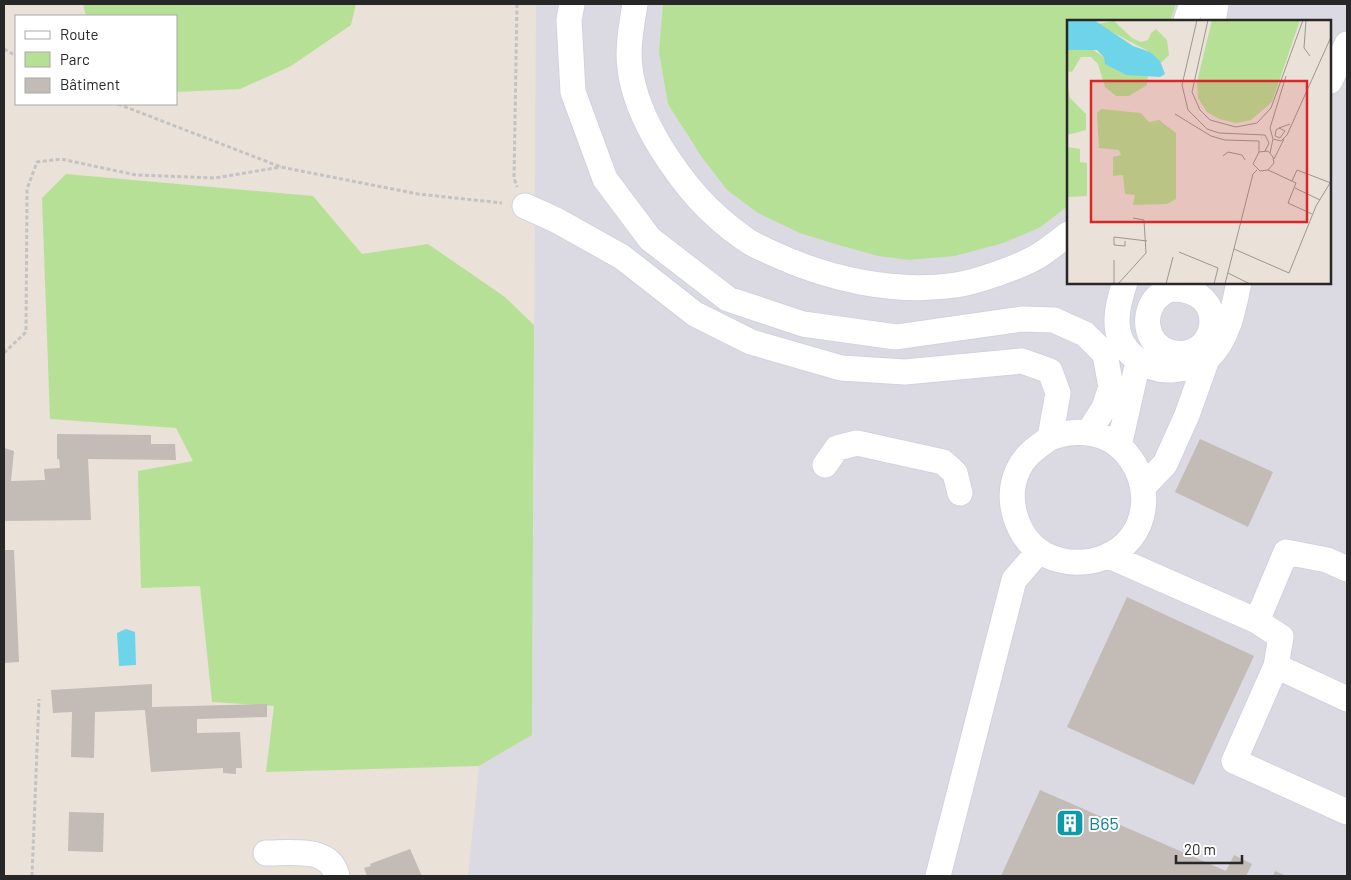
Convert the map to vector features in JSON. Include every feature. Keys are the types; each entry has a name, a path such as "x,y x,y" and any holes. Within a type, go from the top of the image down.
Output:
{"street":[{"path":"572,4 569,20 573,92 605,179 650,239 728,299 803,324 896,337 1022,319 1054,320 1085,334 1106,354 1111,387 1104,408 1088,432"},
{"path":"635,4 630,68 640,107 656,140 682,181 711,212 746,240 820,272 864,282 904,287 956,285 994,274 1037,257 1067,235"},
{"path":"1186,20 1192,4"},
{"path":"1213,20 1216,4"},
{"path":"1331,79 1347,44"},
{"path":"525,206 556,220 622,257 695,314 751,342 841,368 905,372 1022,361 1050,371 1058,393 1050,438"},
{"path":"1125,284 1116,321 1124,346 1138,362 1161,370 1186,369 1207,359"},
{"path":"1143,487 1165,464 1187,415 1207,359 1224,337 1234,308 1239,284"},
{"path":"1119,446 1138,362"},
{"path":"1068,432 1088,432 1104,437 1119,446 1131,457 1139,472 1143,487 1143,510 1136,528 1125,544 1109,556 1092,562 1074,564 1056,560 1039,551 1023,535 1014,514 1012,492 1018,470 1031,451 1050,438 1068,432"},
{"path":"825,465 837,448 857,443 943,462 955,474 960,493"},
{"path":"938,876 1014,580 1039,551"},
{"path":"1256,621 1286,552 1327,560 1347,568"},
{"path":"1109,556 1256,621 1281,637 1276,666 1234,761 1347,812"},
{"path":"1276,666 1347,698"},
{"path":"266,854 316,854 335,867 337,876"}],"path":[{"path":"121,105 281,167 418,194 525,206 514,178 517,4"},
{"path":"4,49 15,55"},
{"path":"4,354 26,332 27,189 36,162 61,159 136,175 215,178 281,167"},
{"path":"32,876 39,699"}],"shaded area":[{"path":"536,4 1347,4 1347,876 468,876 479,766 532,735"}],"green space":[{"path":"83,4 356,4 351,25 291,66 240,89 178,92 178,15 86,15"},
{"path":"663,4 1176,4 1170,20 1067,20 1067,207 1039,228 1003,243 955,256 909,260 878,256 800,233 758,213 727,190 701,156 668,104 659,52"},
{"path":"66,174 313,196 362,254 428,244 505,297 534,325 532,735 479,766 266,772 274,706 212,702 200,586 141,588 138,471 193,461 176,428 50,419 42,198"}],"water":[{"path":"126,629 135,632 136,665 119,666 117,633"}],"building":[{"path":"57,434 151,435 151,444 175,444 176,460 88,459 91,520 4,521 4,448 14,451 11,481 45,480 44,469 60,468 59,459 57,459"},
{"path":"1200,439 1273,472 1248,527 1175,492"},
{"path":"4,550 14,550 19,662 4,663"},
{"path":"1127,597 1254,656 1194,785 1067,727"},
{"path":"152,684 152,707 267,704 267,717 197,719 197,733 240,732 242,768 236,768 236,774 223,773 223,768 151,772 145,710 95,712 94,758 71,757 72,712 53,713 51,690"},
{"name":"B65","path":"1040,790 1226,871 1234,855 1252,864 1246,876 1001,876"},
{"path":"69,812 104,813 103,852 68,851"},
{"path":"410,849 422,876 367,876 364,868 371,866 370,864"},
{"path":"1275,871 1287,876 1273,876"}],"place":[{"name":"B65","path":"1070,823"}]}
